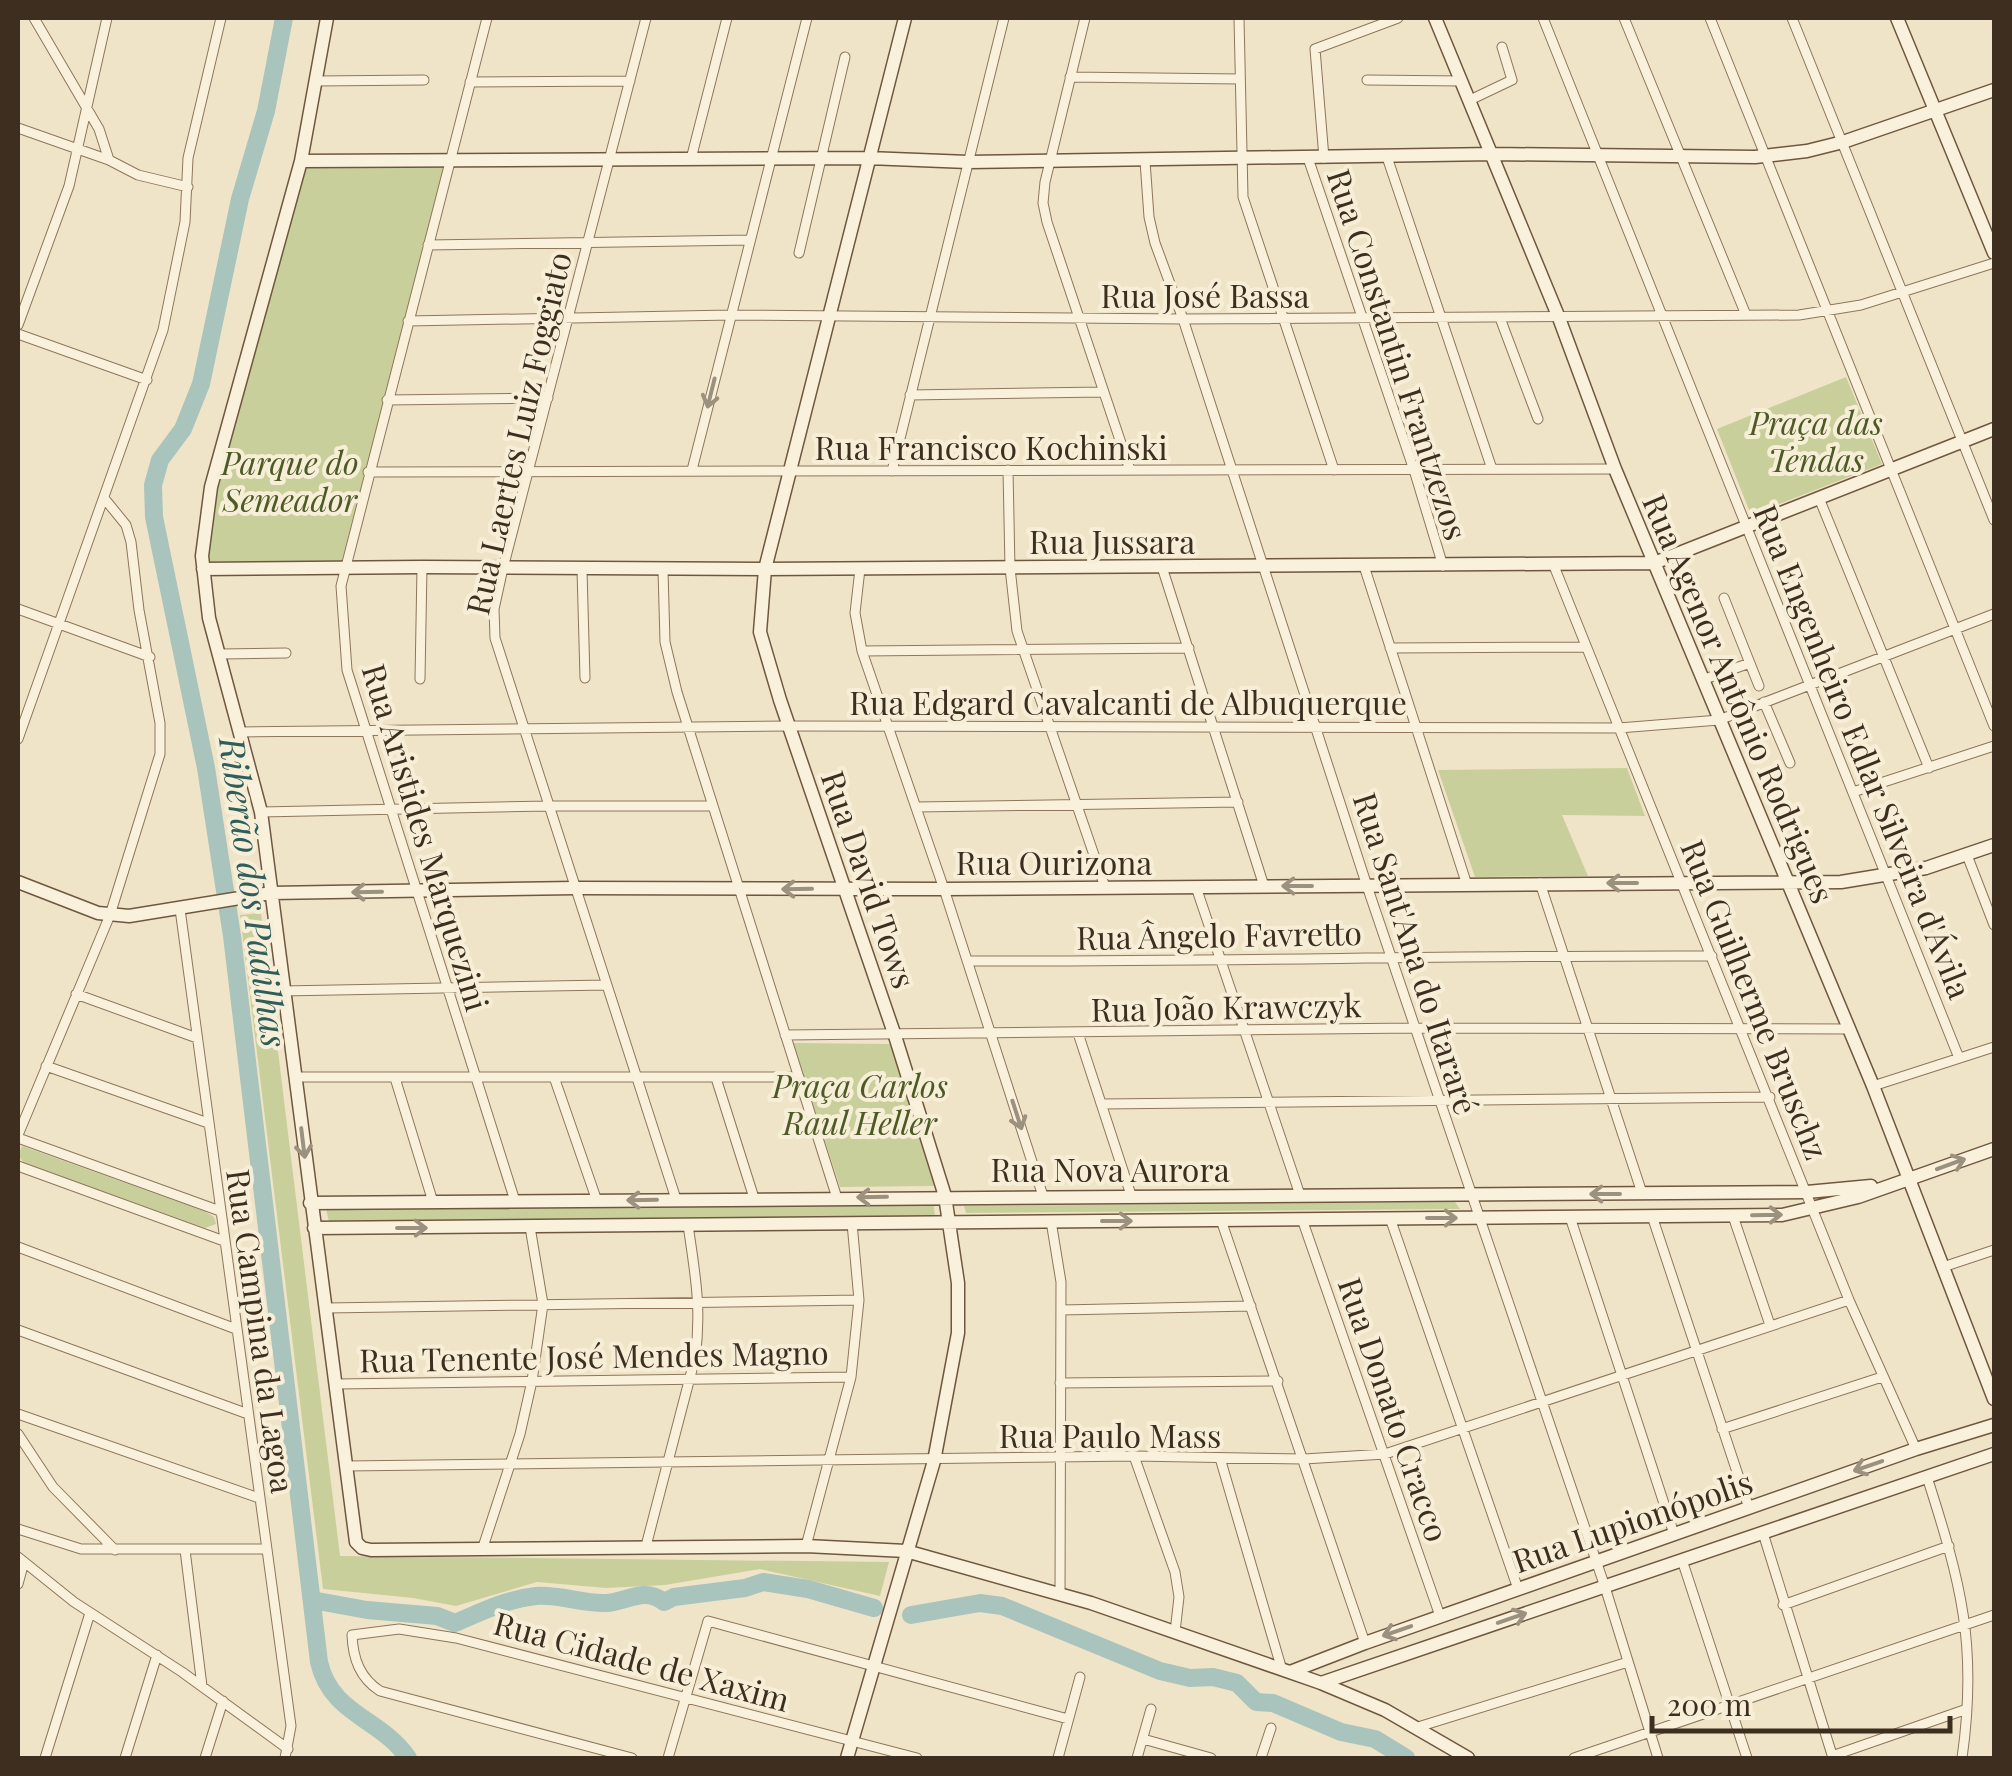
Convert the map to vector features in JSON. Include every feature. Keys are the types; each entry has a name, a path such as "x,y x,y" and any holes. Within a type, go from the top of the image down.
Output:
{"street":[{"path":"34,18 99,129 109,160"},
{"path":"18,325 62,210 80,148 107,18"},
{"path":"18,739 147,380 168,307 185,222 188,158 222,18"},
{"path":"327,18 301,160 211,487 204,569 209,618 261,812 356,1542 371,1550 806,1546 906,1551 1060,1593 1321,1683 1385,1710 1468,1758"},
{"name":"Rua Aristides Marquezini","path":"487,18 341,586 347,670 515,1201"},
{"name":"Rua Laertes Luiz Foggiato","path":"646,18 494,608 494,638 676,1200"},
{"path":"691,160 727,18"},
{"path":"692,470 807,18"},
{"name":"Rua David Tows","path":"847,1758 934,1461 958,1334 958,1283 945,1196 760,632 765,569 904,18"},
{"path":"892,471 1004,18"},
{"path":"1085,18 1043,203 1130,470"},
{"path":"1239,18 1244,197 1334,470"},
{"path":"1324,158 1315,49 1398,18"},
{"name":"Rua Agenor Antônio Rodrigues","path":"1435,18 1560,318 1615,470 1873,1086 1994,1399"},
{"name":"Rua Engenheiro Edlar Silveira d'Ávila","path":"1543,18 1959,1058"},
{"path":"1624,18 1746,316"},
{"path":"1710,18 1994,726"},
{"path":"1792,18 1994,520"},
{"path":"1897,18 1994,253"},
{"path":"1470,100 1512,80 1502,48"},
{"path":"799,253 845,57"},
{"path":"1070,77 1240,79"},
{"path":"317,82 424,80"},
{"path":"1367,80 1462,81"},
{"path":"470,82 630,81"},
{"path":"301,160 609,162 868,158 968,162 1493,154 1766,156 1806,152 1843,142 1994,90"},
{"path":"18,128 80,148 138,175 188,187"},
{"path":"1386,156 1492,470"},
{"name":"Rua Constantin Frantzezos","path":"1308,158 1443,566"},
{"name":"Rua Sant'Ana do Itararé","path":"1146,161 1154,244 1184,320 1390,956 1596,1562 1658,1758"},
{"path":"428,245 750,240"},
{"name":"Rua José Bassa","path":"408,321 731,315 1184,320 1746,316 1829,312 1994,263"},
{"path":"1500,318 1538,419"},
{"path":"18,334 147,380"},
{"path":"910,394 1103,392"},
{"path":"387,400 548,398"},
{"name":"Rua Jussara","path":"204,569 1654,564 1994,430"},
{"path":"1008,470 1012,604 1023,650 1105,887"},
{"name":"Rua Francisco Kochinski","path":"368,472 1615,470"},
{"path":"104,498 129,534 160,724 160,754 110,916 18,1136 220,1211"},
{"path":"1819,498 1929,768"},
{"path":"420,679 422,566"},
{"path":"1364,566 1467,885"},
{"name":"Rua Guilherme Bruschz","path":"1554,566 1849,1300 1916,1449"},
{"path":"1162,567 1264,886"},
{"path":"860,569 854,614 862,651 1043,1196"},
{"path":"582,570 585,678"},
{"path":"663,570 666,642 688,728 837,1198"},
{"path":"1724,598 1759,686"},
{"path":"18,609 150,657"},
{"name":"Rua Edgard Cavalcanti de Albuquerque","path":"241,732 789,726 1620,728 1718,720 1994,614"},
{"path":"1390,648 1586,647"},
{"path":"862,651 1190,648"},
{"path":"221,654 286,653"},
{"path":"1702,680 1750,663"},
{"path":"1764,702 1790,763"},
{"path":"1854,792 1994,746"},
{"path":"916,807 1238,802"},
{"path":"261,812 712,806"},
{"name":"Rua Ourizona","path":"110,916 246,898 272,900 290,893 574,888 1786,883 1888,876 1994,846"},
{"path":"1967,855 1994,925"},
{"path":"18,882 110,916"},
{"path":"1540,883 1642,1194"},
{"path":"1196,887 1300,1195"},
{"name":"Rua Campina da Lagoa","path":"180,909 291,1726 287,1754"},
{"name":"Rua Ângelo Favretto","path":"968,962 1712,956"},
{"path":"282,991 606,984"},
{"path":"76,994 197,1038"},
{"name":"Rua João Krawczyk","path":"785,1035 1415,1028 1849,1030"},
{"path":"1078,1033 1131,1196"},
{"path":"1873,1086 1994,1047"},
{"path":"46,1066 208,1123"},
{"path":"295,1077 799,1078"},
{"path":"554,1077 597,1201"},
{"path":"394,1078 433,1202"},
{"path":"716,1078 754,1198"},
{"path":"1102,1104 1770,1098"},
{"name":"Rua Nova Aurora","path":"314,1228 1782,1216 1814,1210 1994,1148"},
{"path":"18,1166 224,1241"},
{"name":"Rua Nova Aurora","path":"310,1203 1807,1192 1908,1179"},
{"path":"1177,1195 1178,1220"},
{"path":"799,1198 796,1210 804,1224"},
{"path":"775,1199 784,1211 778,1224"},
{"path":"1652,1216 1748,1508"},
{"path":"1733,1216 1770,1325"},
{"path":"1570,1217 1674,1534"},
{"path":"1390,1218 1518,1589"},
{"name":"Rua Donato Cracco","path":"1302,1219 1440,1616"},
{"path":"1222,1220 1365,1642"},
{"path":"1051,1221 1061,1282 1060,1593"},
{"path":"806,1546 852,1378 859,1300 852,1223"},
{"path":"646,1546 699,1330 700,1300 688,1225"},
{"path":"483,1547 532,1381 543,1304 530,1227"},
{"path":"18,1247 236,1328"},
{"path":"1944,1268 1994,1250"},
{"path":"326,1308 859,1300"},
{"name":"Rua Paulo Mass","path":"346,1466 1134,1456 1304,1459 1385,1454 1849,1300"},
{"path":"1061,1310 1251,1306"},
{"path":"18,1330 248,1414"},
{"path":"1722,1429 1882,1377"},
{"name":"Rua Tenente José Mendes Magno","path":"336,1384 852,1378"},
{"path":"1060,1383 1278,1381"},
{"path":"18,1414 259,1498"},
{"name":"Rua Lupionópolis","path":"1286,1671 1916,1449 1994,1426"},
{"path":"18,1434 53,1487 115,1550"},
{"name":"Rua Lupionópolis","path":"1321,1683 1994,1454"},
{"path":"1134,1456 1176,1572 1179,1597 1175,1632"},
{"path":"1220,1458 1286,1671"},
{"path":"1927,1477 1949,1546 1967,1625 1970,1664 1962,1758"},
{"path":"18,1529 70,1546 115,1550 267,1549"},
{"path":"1763,1533 1832,1757 1967,1709"},
{"path":"1783,1605 1949,1546"},
{"path":"185,1550 202,1686"},
{"path":"21,1560 90,1613 202,1686 287,1754"},
{"path":"18,1584 21,1560"},
{"path":"1682,1560 1747,1758"},
{"path":"44,1758 90,1613"},
{"path":"1574,1758 1994,1616"},
{"path":"668,1758 708,1621 1068,1719"},
{"name":"Rua Cidade de Xaxim","path":"632,1758 380,1692 368,1684 353,1657 352,1636 400,1629 456,1638 917,1758"},
{"path":"126,1758 157,1655"},
{"path":"1418,1728 1628,1662"},
{"path":"1058,1758 1080,1677"},
{"path":"206,1758 223,1702"},
{"path":"1138,1758 1151,1709"},
{"path":"1261,1758 1272,1728"},
{"path":"1143,1739 1211,1758"}],"green space":[{"name":"Parque do Semeador","path":"304,166 444,167 341,564 208,565 213,497"},
{"name":"Praça das Tendas","path":"1846,377 1882,464 1751,515 1717,429"},
{"path":"1627,768 1645,816 1562,815 1588,876 1475,877 1438,770"},
{"path":"261,913 340,1556 889,1562 880,1596 760,1569 665,1585 606,1588 537,1582 456,1606 323,1589 240,915"},
{"name":"Praça Carlos Raul Heller","path":"793,1043 890,1044 934,1186 840,1187"},
{"path":"22,1146 204,1211 214,1217 216,1224 205,1228 24,1163 18,1155"},
{"path":"933,1202 935,1216 329,1222 326,1209"},
{"path":"1455,1202 1460,1209 966,1213 964,1206"}],"waterway":[{"name":"Riberão dos Padilhas","path":"284,18 266,111 240,199 201,384 183,429 160,460 153,485 154,517 206,768 232,936 319,1662 334,1694 408,1758"},
{"path":"312,1600 437,1616 455,1623 504,1603 536,1596 606,1603 649,1595 664,1602 763,1582 808,1589 874,1608"},
{"path":"911,1615 980,1603 1002,1606 1160,1671 1237,1683 1256,1702 1273,1703 1341,1732 1375,1739 1406,1758"}]}
